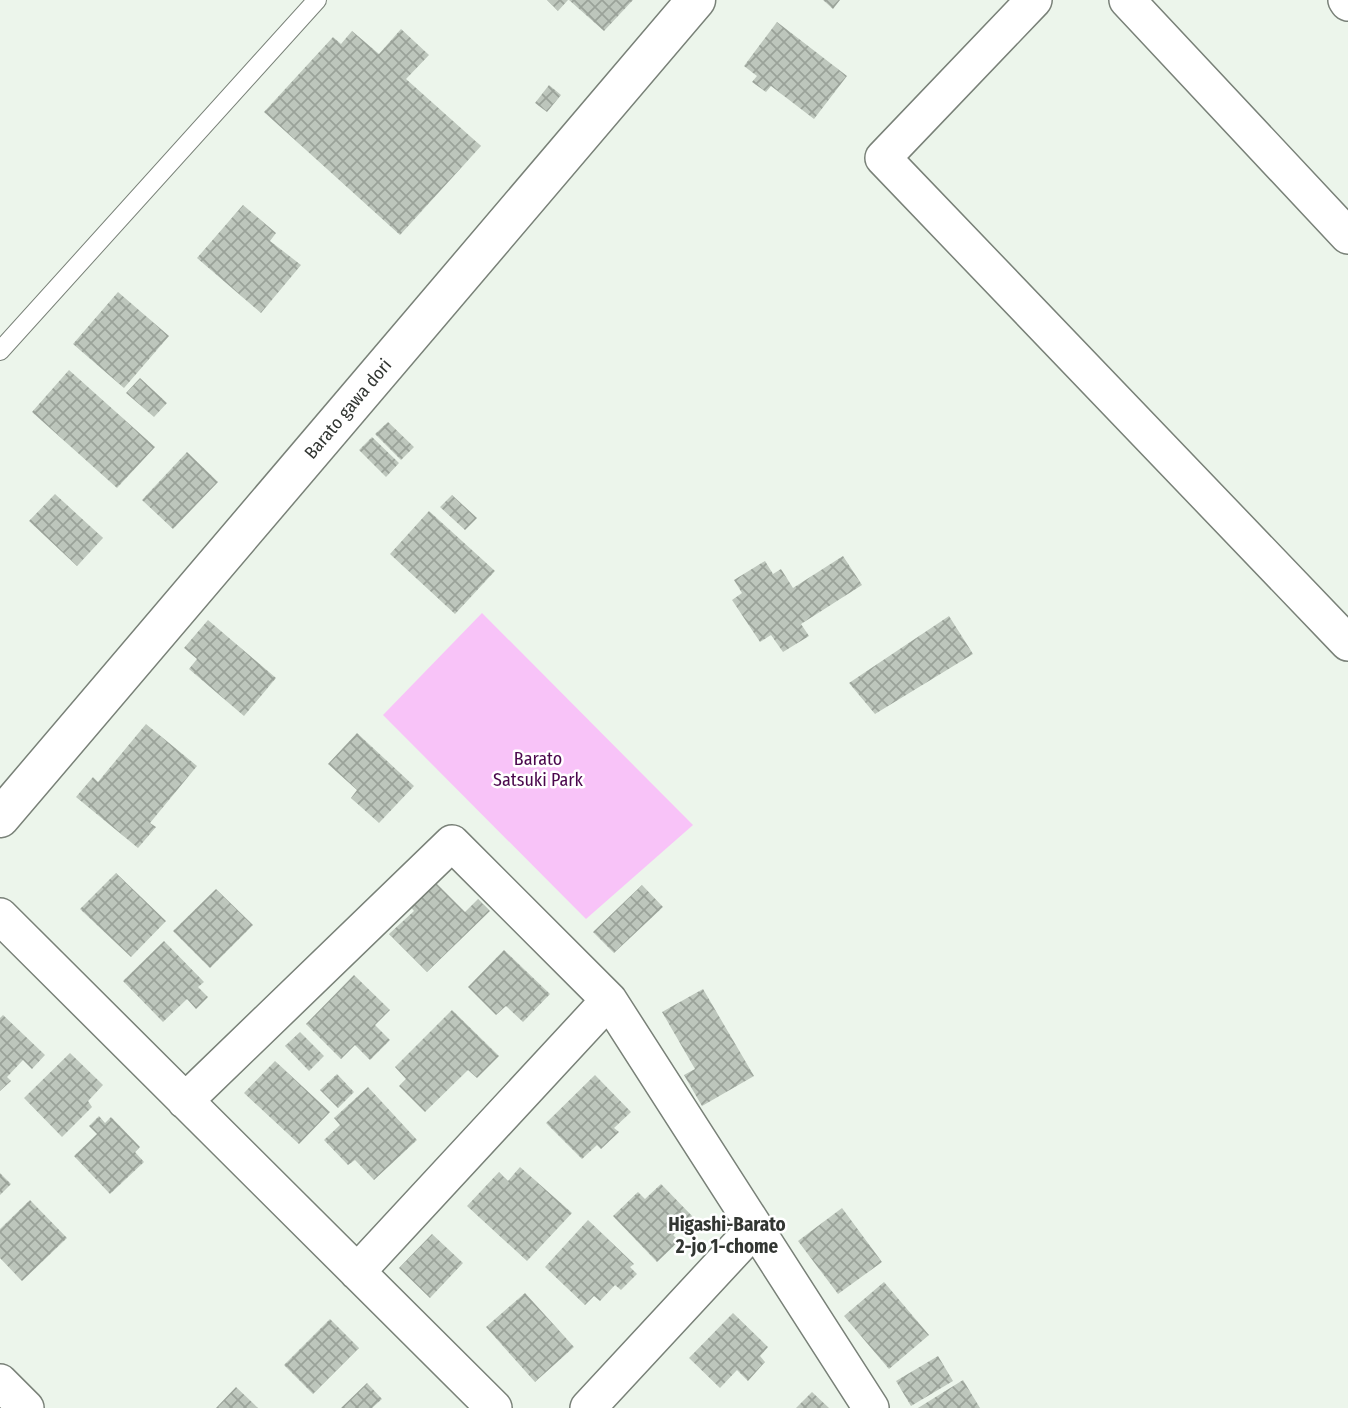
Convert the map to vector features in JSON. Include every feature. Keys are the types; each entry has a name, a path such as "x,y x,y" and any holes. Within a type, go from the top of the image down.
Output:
{"street":[{"name":"Barato gawa dori","path":"0,818 696,0"},
{"path":"1034,0 883,158 1348,643"},
{"path":"1127,0 1348,236"},
{"path":"185,1101 452,843 609,1000 871,1408"},
{"path":"0,916 494,1408"},
{"path":"357,1272 609,1000"},
{"path":"588,1408 755,1228"},
{"path":"0,1382 26,1408"}],"lane":[{"path":"0,351 317,0"}],"green space":[{"name":"Barato Satsuki Park","path":"482,613 693,825 586,919 383,715"}],"building":[{"path":"547,0 568,0 558,11"},
{"path":"569,0 633,0 604,31"},
{"path":"823,0 840,0 833,9"},
{"path":"777,22 847,76 814,119 771,86 766,92 752,82 757,76 744,66"},
{"path":"401,29 429,55 406,79 481,146 400,235 264,112 333,37 341,44 352,31 379,54"},
{"path":"549,85 561,95 547,112 535,103"},
{"path":"243,205 276,233 270,241 301,265 261,313 197,258"},
{"path":"118,292 169,336 124,388 73,344"},
{"path":"69,370 155,447 117,488 32,412"},
{"path":"140,378 167,403 154,417 126,393"},
{"path":"388,422 414,447 401,460 375,434"},
{"path":"372,437 399,463 386,477 359,450"},
{"path":"187,452 218,482 173,529 142,500"},
{"path":"55,494 103,538 77,566 29,521"},
{"path":"452,495 477,518 465,530 440,507"},
{"path":"429,511 495,571 455,614 390,554"},
{"path":"843,556 862,585 801,624 809,636 783,652 771,635 760,642 732,600 742,593 734,580 765,561 773,574 781,569 793,588"},
{"path":"949,616 973,654 875,714 849,683"},
{"path":"208,620 276,678 244,716 189,669 197,659 184,648"},
{"path":"146,724 197,766 150,823 156,827 138,848 76,797 93,777 98,782"},
{"path":"357,733 414,786 379,823 351,798 357,790 328,764"},
{"path":"116,873 166,921 131,957 80,909"},
{"path":"435,882 465,912 478,899 490,911 427,972 389,934 414,911 410,906"},
{"path":"642,885 663,907 614,953 593,932"},
{"path":"216,889 253,925 210,968 173,931"},
{"path":"164,941 204,982 198,987 208,997 196,1009 187,999 163,1022 123,981"},
{"path":"504,950 550,994 523,1022 506,1006 496,1015 468,987"},
{"path":"354,975 390,1010 375,1025 390,1040 370,1060 355,1045 341,1059 306,1024"},
{"path":"703,989 754,1076 702,1106 684,1075 695,1069 662,1012"},
{"path":"452,1010 499,1056 477,1078 468,1070 425,1112 399,1086 406,1079 395,1067"},
{"path":"3,1015 45,1055 32,1069 23,1060 7,1077 11,1081 0,1091 0,1018"},
{"path":"300,1032 324,1056 309,1071 285,1046"},
{"path":"70,1053 103,1085 88,1101 92,1107 62,1137 24,1098"},
{"path":"275,1061 330,1112 299,1144 244,1093"},
{"path":"337,1074 354,1092 338,1108 320,1090"},
{"path":"595,1075 631,1112 614,1128 619,1132 601,1149 597,1145 582,1159 546,1123"},
{"path":"368,1087 417,1140 374,1180 355,1160 348,1165 324,1140 340,1125 334,1118"},
{"path":"99,1116 105,1123 111,1117 140,1147 135,1152 144,1162 110,1194 74,1156 97,1134 89,1126"},
{"path":"520,1167 572,1213 527,1261 467,1206 499,1172 508,1181"},
{"path":"0,1173 11,1184 0,1195"},
{"path":"661,1184 693,1217 673,1235 679,1241 657,1262 613,1216 638,1192 645,1199"},
{"path":"30,1200 67,1238 22,1281 0,1258 0,1229"},
{"path":"842,1208 882,1262 838,1294 798,1241"},
{"path":"588,1220 634,1264 630,1267 637,1274 621,1290 615,1285 600,1301 594,1296 585,1305 545,1267"},
{"path":"432,1234 463,1263 430,1298 399,1268"},
{"path":"884,1282 929,1335 889,1369 844,1316"},
{"path":"525,1293 574,1347 535,1382 486,1327"},
{"path":"733,1313 768,1347 760,1356 765,1362 748,1381 737,1370 720,1388 689,1358"},
{"path":"330,1319 359,1348 313,1394 284,1365"},
{"path":"938,1356 953,1381 911,1406 896,1381"},
{"path":"963,1380 980,1408 918,1408"},
{"path":"367,1383 382,1399 372,1408 341,1408"},
{"path":"236,1387 258,1408 216,1408"},
{"path":"812,1392 829,1408 796,1408"}],"district":[{"name":"Higashi-Barato 2-jo 1-chome","path":"727,1235"}]}
